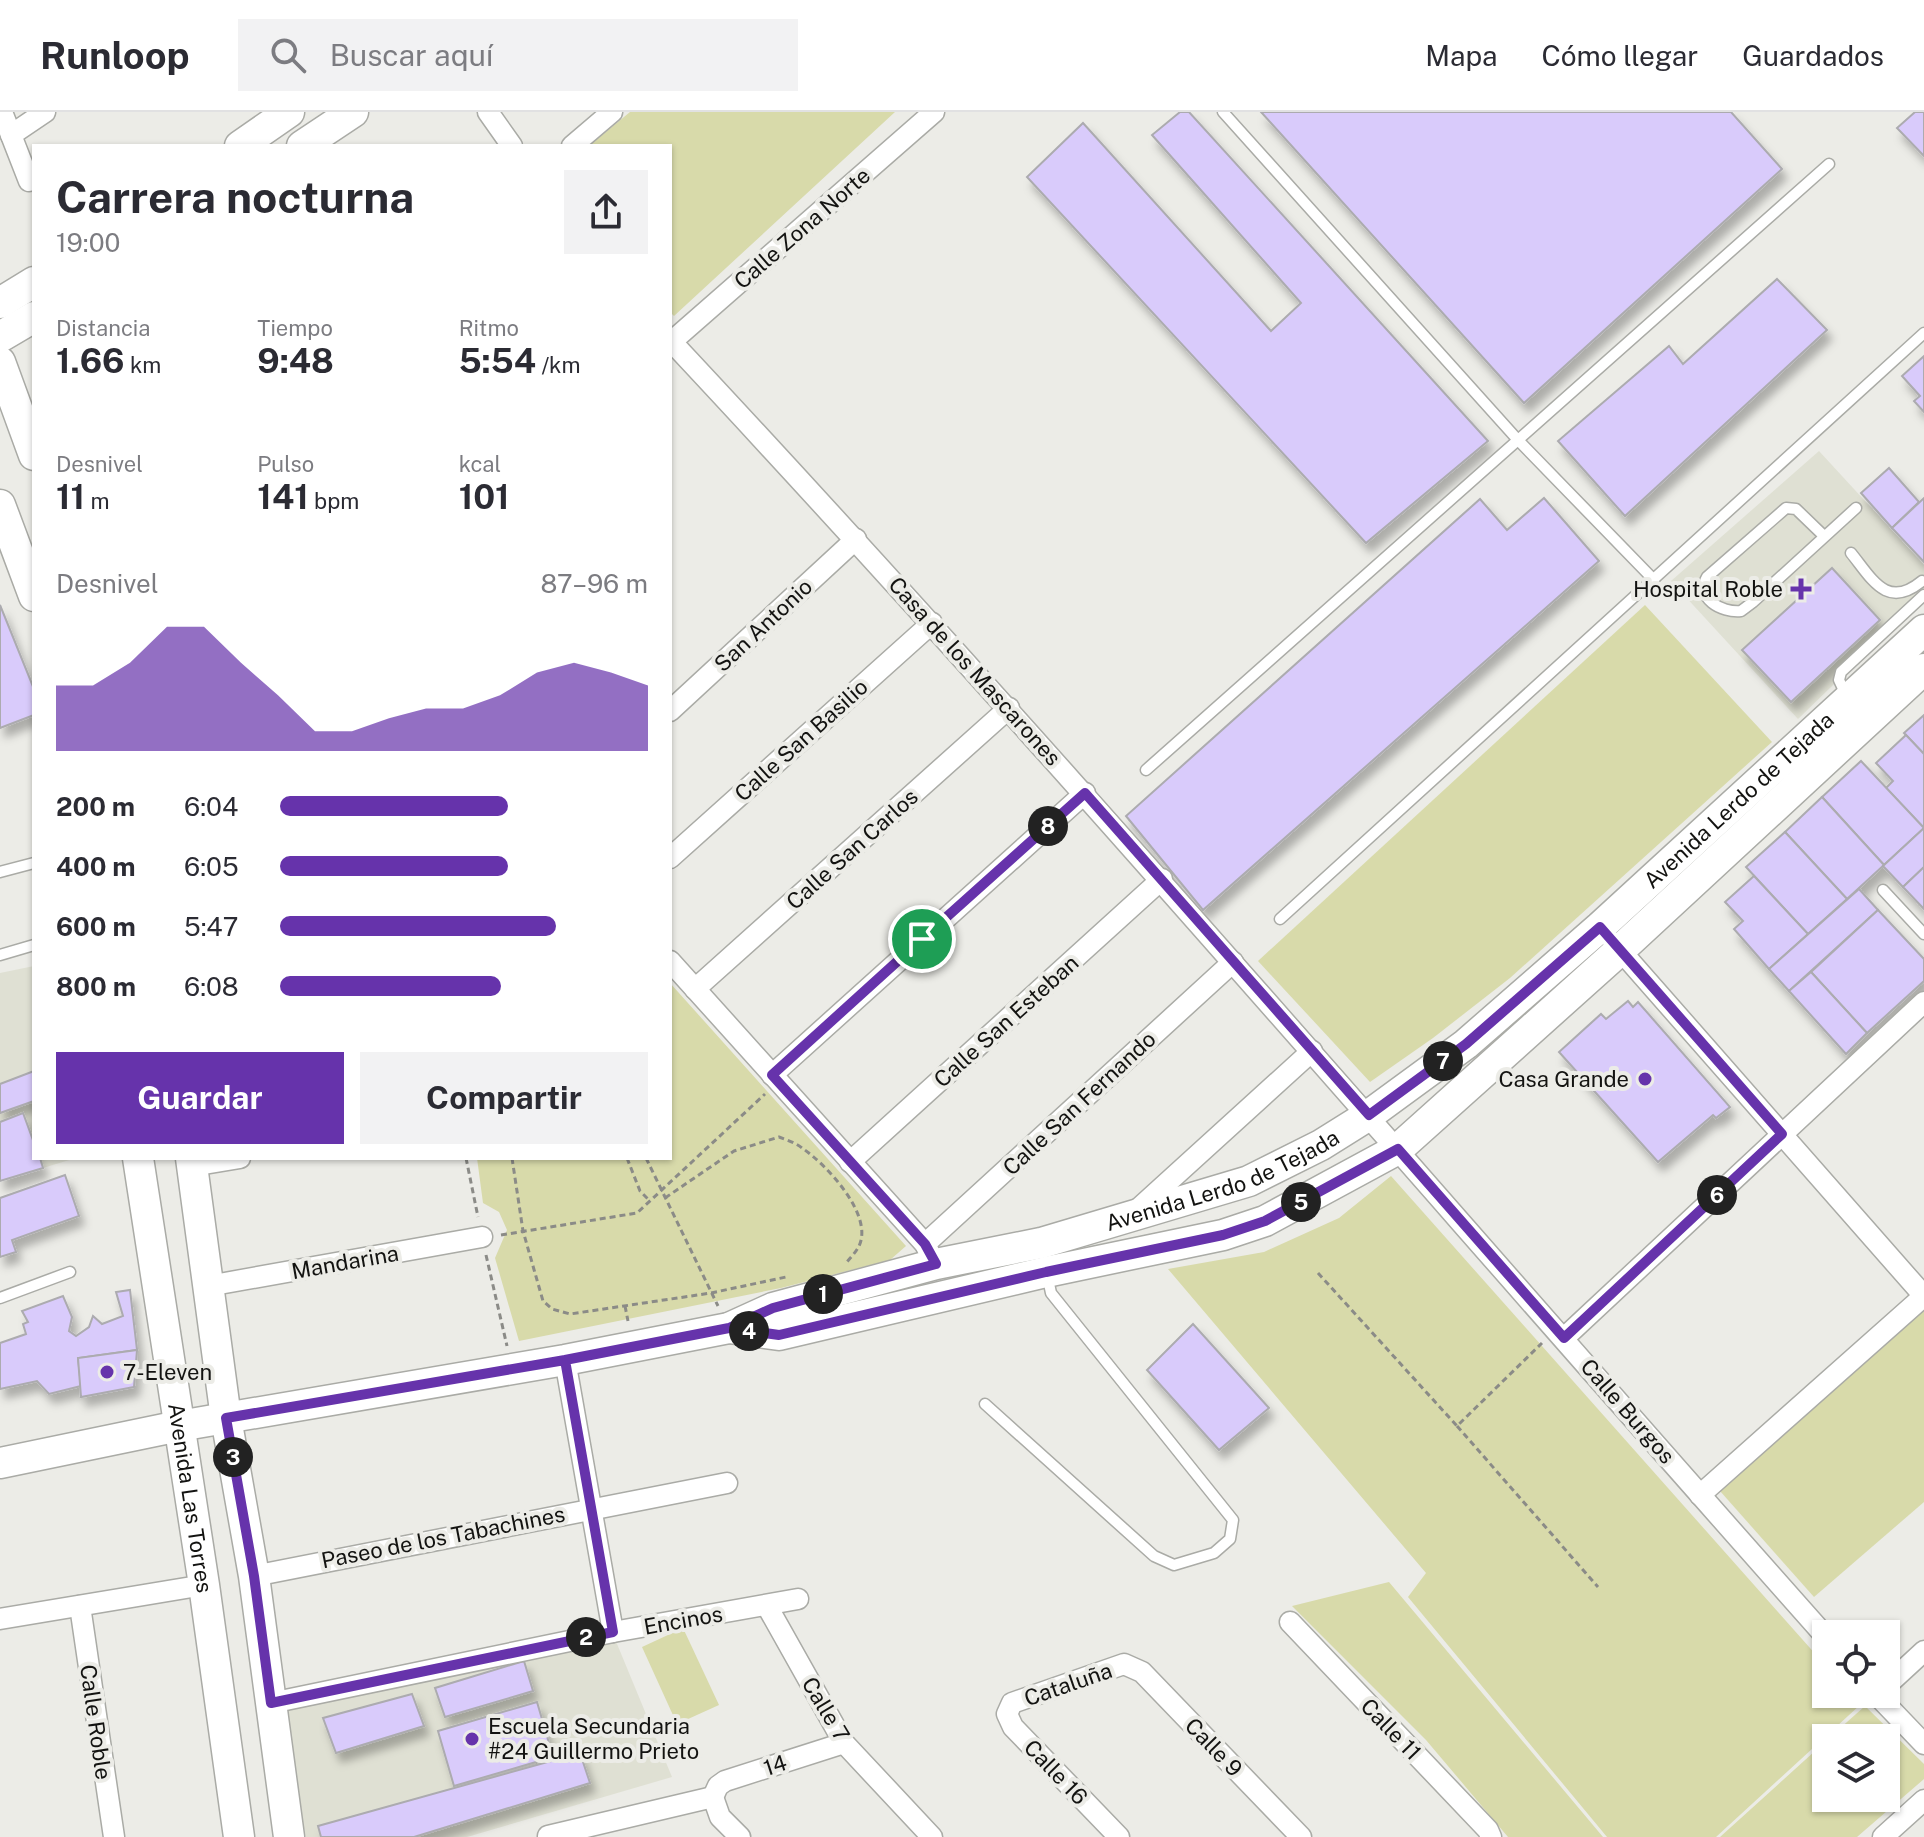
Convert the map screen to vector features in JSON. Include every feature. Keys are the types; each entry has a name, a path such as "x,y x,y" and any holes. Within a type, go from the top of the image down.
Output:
{"street":[{"path":"2,112 29,181"},
{"path":"11,135 45,112"},
{"path":"243,144 289,112"},
{"path":"305,144 353,112"},
{"path":"488,112 511,144"},
{"path":"574,144 612,112"},
{"name":"Calle Zona Norte","path":"672,340 934,112"},
{"path":"0,303 32,283"},
{"path":"0,337 32,318"},
{"name":"Casa de los Mascarones","path":"672,342 1009,708 1398,1149"},
{"path":"0,362 32,450"},
{"path":"0,505 32,591"},
{"name":"San Antonio","path":"672,709 856,539"},
{"name":"Calle San Basilio","path":"672,856 932,623"},
{"name":"Avenida Lerdo de Tejada","path":"729,1328 779,1335 1044,1257 1133,1214 1249,1181 1321,1145 1369,1115 1466,1044 1600,927 1924,630"},
{"name":"Avenida Lerdo de Tejada","path":"0,1463 179,1426 565,1360 729,1328 773,1308 930,1254 1044,1257 1223,1235 1265,1221 1398,1149 1620,950 1924,669"},
{"name":"Calle San Carlos","path":"695,989 1009,708"},
{"path":"772,1075 1085,793"},
{"name":"Calle San Esteban","path":"850,1162 1162,879"},
{"path":"1600,927 1924,1296 1700,1495"},
{"name":"Calle San Fernando","path":"930,1254 1233,962"},
{"path":"672,963 930,1254"},
{"path":"1560,1334 1924,1002"},
{"path":"1133,1214 1312,1051"},
{"name":"Calle Burgos","path":"1398,1149 1812,1621"},
{"name":"Avenida Las Torres","path":"138,1160 204,1585 239,1837"},
{"path":"216,1160 192,1162 226,1418 254,1576 289,1837"},
{"name":"Mandarina","path":"208,1286 482,1237"},
{"path":"565,1360 613,1632"},
{"name":"Paseo de los Tabachines","path":"254,1576 727,1483"},
{"path":"0,1619 204,1585"},
{"name":"Encinos","path":"271,1703 613,1632 798,1599"},
{"name":"Calle Roble","path":"80,1606 114,1837"},
{"name":"Calle 7","path":"767,1606 844,1743 932,1837"},
{"name":"Calle 11","path":"1290,1622 1488,1830 1491,1837"},
{"path":"1900,1673 1924,1651"},
{"name":"Cataluña","path":"1012,1703 1124,1664"},
{"name":"Calle 9","path":"1124,1664 1142,1672 1301,1837"},
{"name":"Calle 16","path":"1012,1703 1007,1714 1013,1727 1119,1837"},
{"path":"1890,1708 1924,1744"},
{"name":"14","path":"713,1797 718,1786 725,1781 844,1743"},
{"path":"542,1836 713,1797 720,1817 740,1837"},
{"path":"1883,1837 1924,1800"}],"lane":[{"path":"1223,112 1517,439 1654,580"},
{"path":"1146,770 1829,164"},
{"path":"1280,919 1924,333"},
{"path":"1824,536 1796,509 1786,508 1707,577 1702,592 1721,608 1741,611 1856,508"},
{"path":"1851,553 1886,592 1904,593 1922,581"},
{"path":"1848,699 1839,680 1841,672 1924,595"},
{"path":"0,872 32,864"},
{"path":"1883,890 1924,934"},
{"path":"0,955 32,946"},
{"path":"985,1404 1154,1556 1174,1565 1214,1553 1230,1539 1233,1520 1051,1293 1044,1257"},
{"path":"0,1298 70,1272"}],"path":[{"path":"482,1237 637,1213 765,1094 772,1075"},
{"path":"665,1198 734,1151 779,1137 802,1147 834,1176 857,1209 862,1224 860,1245 847,1262"},
{"path":"466,1160 512,1369"},
{"path":"512,1160 523,1231 543,1301 552,1309 570,1314 711,1293 788,1277"},
{"path":"628,1160 640,1191 650,1201"},
{"path":"647,1160 729,1328"},
{"path":"1318,1273 1598,1587"},
{"path":"1457,1426 1560,1334"}],"shaded area":[{"name":"Hospital Roble","path":"1819,451 1924,565 1924,597 1798,719 1671,581"},
{"path":"32,966 32,1160 69,1160 0,1181 0,973"},
{"name":"Escuela Secundaria #24 Guillermo Prieto","path":"615,1639 672,1777 467,1837 306,1837 292,1772 283,1707"}],"green space":[{"path":"630,112 895,112 674,316 672,144 591,144"},
{"path":"1645,605 1772,742 1510,978 1370,1082 1258,961"},
{"path":"672,985 906,1246 890,1260 781,1288 519,1341 495,1258 507,1230 499,1212 483,1203 477,1160 672,1160"},
{"path":"1391,1176 1812,1650 1812,1708 1857,1708 1839,1724 1812,1724 1812,1749 1716,1837 1607,1837 1408,1597 1426,1573 1168,1269 1264,1252 1339,1218"},
{"path":"1924,1310 1924,1502 1814,1597 1720,1491"},
{"path":"1389,1582 1603,1837 1508,1837 1426,1740 1292,1606"},
{"path":"683,1628 719,1705 677,1724 642,1647"},
{"path":"1863,1708 1867,1708 1883,1724 1845,1724"},
{"path":"1900,1740 1924,1764 1924,1779 1900,1800"},
{"path":"1812,1754 1812,1812 1886,1812 1857,1837 1720,1837"}],"building":[{"path":"1180,112 1189,112 1488,441 1366,543 1027,177 1083,123 1271,331 1301,303 1152,135"},
{"path":"1261,112 1731,112 1782,169 1524,403"},
{"path":"1915,112 1924,112 1924,156 1897,128"},
{"path":"1777,279 1827,330 1625,516 1558,441 1669,346 1683,364"},
{"path":"1924,356 1924,412 1914,401 1920,396 1902,376"},
{"path":"1889,468 1919,502 1892,528 1861,493"},
{"path":"1544,498 1599,561 1203,910 1126,816 1480,499 1507,530"},
{"path":"1924,498 1924,562 1892,528"},
{"path":"1832,568 1880,620 1791,702 1742,650"},
{"path":"0,605 32,684 32,716 0,728"},
{"path":"1924,715 1924,754 1904,733"},
{"path":"1906,735 1924,754 1924,828 1886,788 1893,781 1876,763"},
{"path":"1861,761 1924,828 1884,865 1822,797"},
{"path":"1822,797 1884,865 1847,899 1785,832"},
{"path":"1924,828 1924,867 1903,887 1883,866"},
{"path":"1785,832 1847,899 1808,934 1746,867"},
{"path":"1924,867 1924,909 1903,887"},
{"path":"1754,876 1808,934 1769,969 1734,929 1743,921 1725,902"},
{"path":"1859,889 1878,910 1789,991 1769,969"},
{"path":"1878,910 1924,959 1924,981 1867,1033 1811,972"},
{"path":"1811,972 1867,1033 1846,1054 1789,991"},
{"name":"Casa Grande","path":"1628,1001 1633,1007 1638,1002 1730,1107 1716,1118 1713,1115 1658,1162 1559,1052 1601,1014 1606,1019"},
{"path":"32,1072 32,1102 0,1113 0,1084"},
{"path":"23,1113 32,1138 32,1160 41,1160 43,1168 0,1181 0,1122"},
{"path":"65,1175 79,1216 12,1240 16,1252 0,1257 0,1198"},
{"path":"130,1290 137,1350 78,1358 81,1386 49,1394 37,1381 0,1389 0,1343 26,1334 23,1324 28,1322 22,1311 63,1296 72,1317 69,1331 76,1336 89,1327 93,1316 102,1324 123,1316 116,1292"},
{"path":"1193,1324 1269,1408 1219,1450 1147,1370"},
{"name":"7-Eleven","path":"137,1350 134,1387 81,1397 78,1358"},
{"path":"524,1661 533,1691 445,1717 435,1688"},
{"path":"412,1694 424,1726 336,1753 323,1718"},
{"path":"537,1702 553,1757 454,1786 438,1731"},
{"path":"580,1753 590,1783 414,1837 321,1837 318,1826"}],"place":[{"name":"Hospital Roble","path":"1801,589"},
{"name":"Casa Grande","path":"1645,1079"},
{"name":"7-Eleven","path":"107,1372"},
{"name":"Escuela Secundaria #24 Guillermo Prieto","path":"472,1739"}],"route":[{"path":"922,939 772,1075 925,1244 936,1264 773,1308 729,1328 565,1360 613,1632 271,1703 254,1576 226,1418 565,1360 634,1347 729,1328 779,1335 1046,1272 1223,1235 1265,1221 1398,1149 1564,1338 1782,1134 1600,927 1466,1044 1369,1115 1085,793 922,939"}]}
